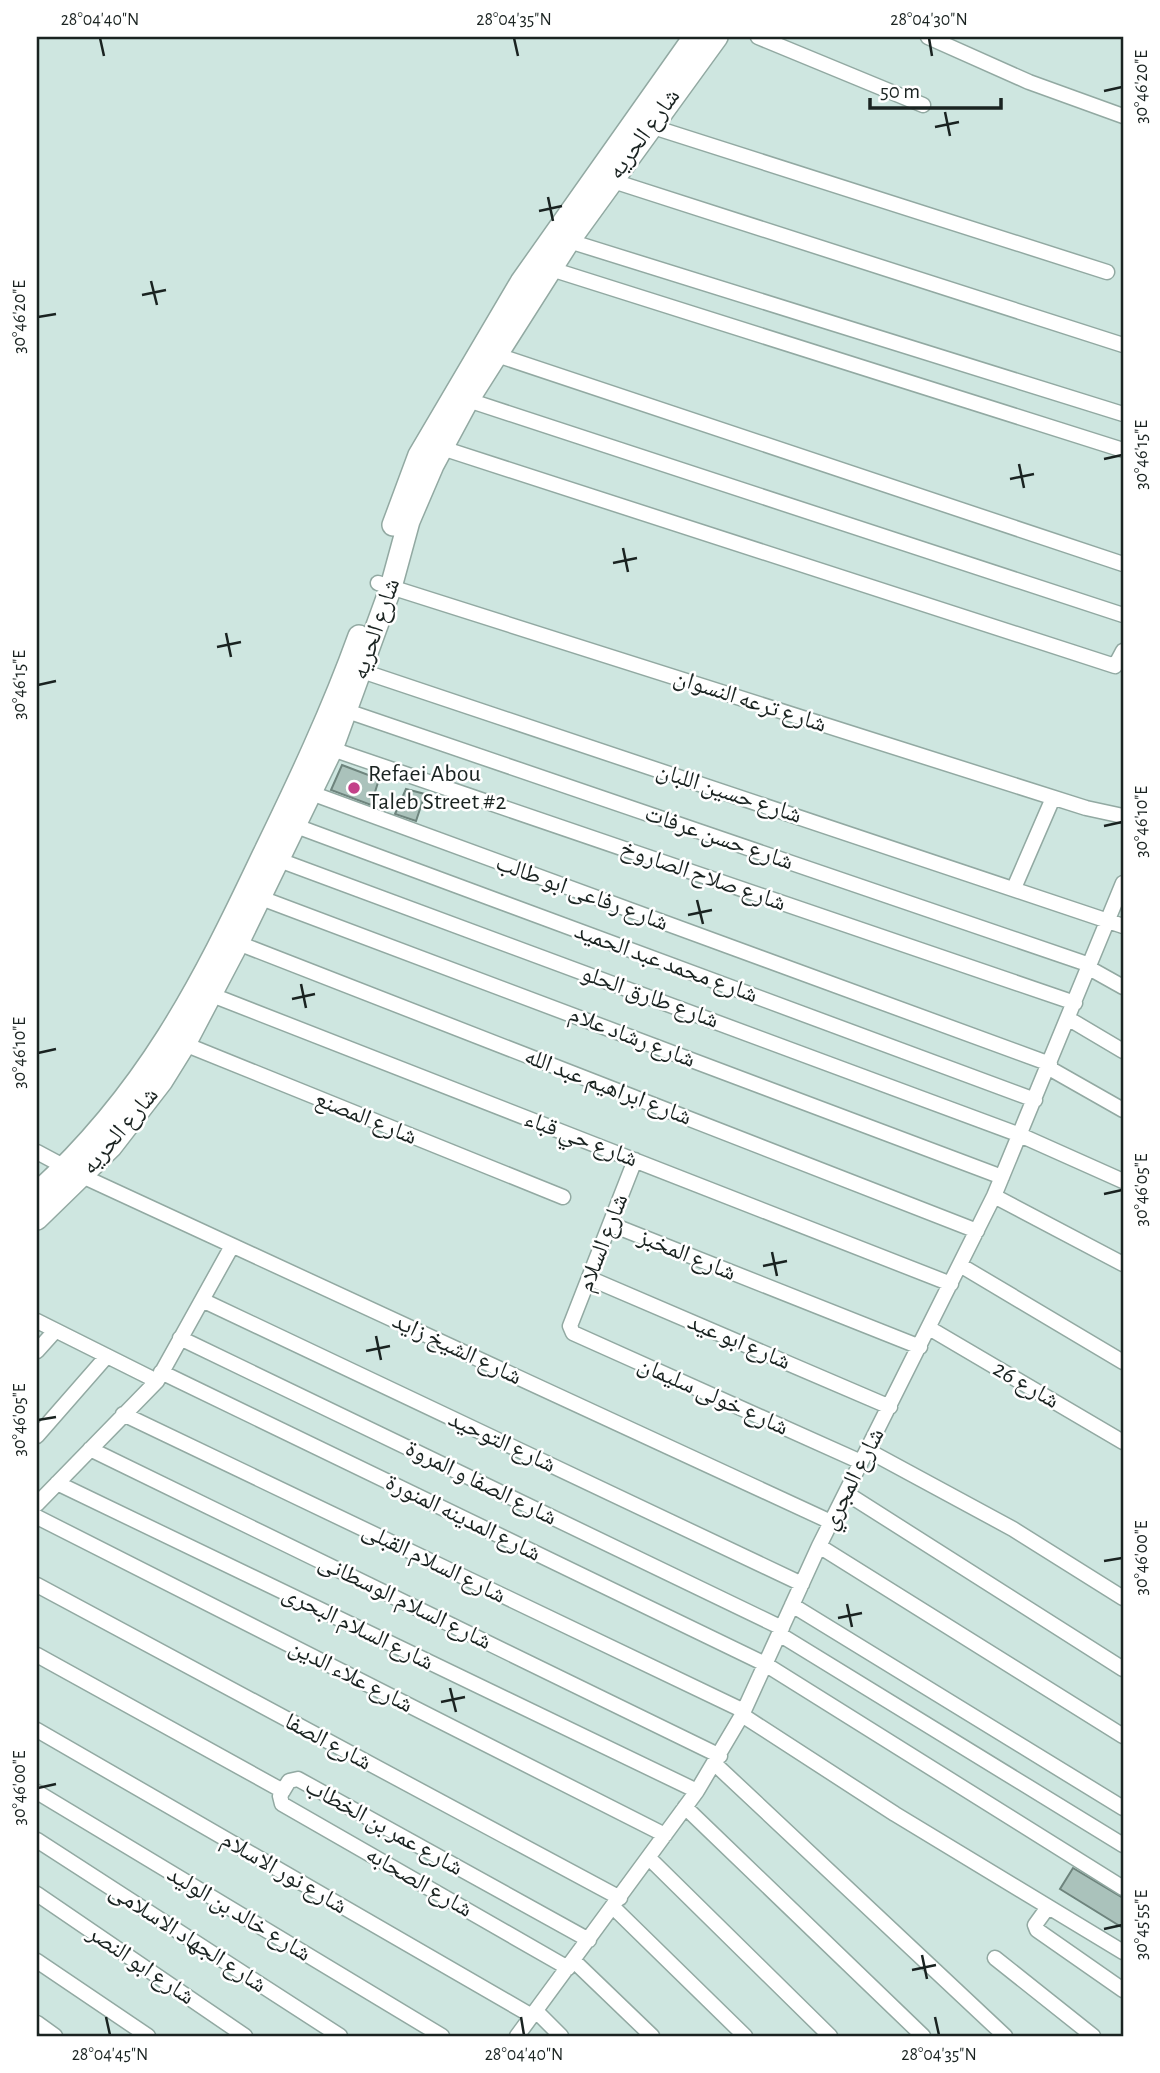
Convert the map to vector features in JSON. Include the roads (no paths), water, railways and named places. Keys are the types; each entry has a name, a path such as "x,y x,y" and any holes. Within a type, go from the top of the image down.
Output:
{"main road":[{"name":"شارع الحريه","path":"177,1041 355,669 416,502 442,448 468,400 551,269 610,180 650,126 704,39"},
{"name":"شارع الحريه","path":"385,585 411,472 461,381 521,282 704,39"},
{"name":"شارع الحريه","path":"37,1219 121,1107 212,995 332,749 347,711 355,669"},
{"name":"شارع الحريه","path":"37,1193 73,1172"}],"street":[{"path":"758,37 923,105"},
{"path":"928,37 1029,82 1123,116"},
{"path":"650,126 1107,272"},
{"path":"610,180 1123,345"},
{"path":"569,241 1123,414"},
{"path":"551,269 1123,450"},
{"path":"497,355 1123,564"},
{"path":"468,400 1123,615"},
{"path":"442,448 1115,666 1123,651"},
{"name":"شارع ترعه النسوان","path":"385,585 1053,798 1123,816"},
{"name":"شارع حسين اللبان","path":"355,669 1109,919 1123,926"},
{"name":"شارع حسن عرفات","path":"347,711 1090,967 1123,988"},
{"name":"شارع صلاح الصاروخ","path":"332,749 1075,1003"},
{"name":"شارع رفاعى ابو طالب","path":"311,793 1049,1066 1123,1110"},
{"path":"1014,888 1053,798"},
{"name":"شارع محمد عبد الحميد","path":"296,826 1035,1100"},
{"name":"شارع طارق الحلو","path":"279,860 1020,1135 1123,1181"},
{"name":"شارع المجري","path":"517,2036 697,1791 718,1760 743,1713 819,1546 995,1196 1123,883"},
{"name":"شارع رشاد علام","path":"261,898 1002,1177"},
{"name":"شارع ابراهيم عبد الله","path":"238,943 977,1231"},
{"name":"شارع حي قباء","path":"212,995 951,1284"},
{"path":"1069,1019 1123,1051"},
{"name":"شارع المصنع","path":"177,1041 563,1197"},
{"name":"شارع الشيخ زايد","path":"37,1152 73,1172 831,1522"},
{"name":"شارع السلام","path":"570,1326 635,1160"},
{"path":"995,1196 1123,1264"},
{"name":"شارع المخبز","path":"610,1224 920,1348"},
{"path":"37,1503 159,1376 232,1246"},
{"path":"960,1265 1123,1362"},
{"name":"شارع ابو عيد","path":"589,1278 890,1406"},
{"name":"شارع التوحيد","path":"202,1300 802,1584"},
{"name":"شارع المدينه المنورة","path":"37,1321 107,1356 159,1376 765,1664 1123,1888"},
{"name":"شارع خولى سليمان","path":"570,1326 576,1335 864,1456 1013,1529 1123,1598"},
{"name":"شارع 26","path":"929,1328 1123,1441"},
{"path":"37,1351 55,1331"},
{"name":"شارع الصفا و المروة","path":"180,1338 781,1631 1123,1845"},
{"path":"37,1436 107,1356"},
{"name":"شارع السلام القبلى","path":"123,1414 743,1713 796,1752 1123,1952"},
{"name":"شارع السلام الوسطانى","path":"90,1449 718,1760 1005,2036"},
{"name":"شارع السلام البحرى","path":"57,1483 697,1791"},
{"path":"846,1493 1123,1669"},
{"name":"شارع علاء الدين","path":"37,1517 665,1835"},
{"path":"819,1546 1123,1735"},
{"name":"شارع الصفا","path":"37,1586 616,1902 745,2036"},
{"path":"792,1605 1123,1808"},
{"name":"شارع عمر بن الخطاب","path":"37,1655 283,1791 289,1781 298,1779 589,1940"},
{"name":"شارع نور الاسلام","path":"37,1730 534,2014 561,2036"},
{"name":"شارع الصحابه","path":"283,1791 279,1799 282,1804 571,1964"},
{"name":"شارع خالد بن الوليد","path":"37,1792 442,2036"},
{"path":"685,1807 923,2036"},
{"name":"شارع الجهاد الاسلامى","path":"37,1840 340,2036"},
{"path":"649,1858 830,2036"},
{"name":"شارع ابو النصر","path":"37,1894 245,2036"},
{"path":"1048,1907 1035,1925 1037,1930 1123,1990"},
{"path":"995,1958 1093,2036"},
{"path":"37,1961 148,2036"},
{"path":"571,1964 652,2036"},
{"path":"37,2023 55,2036"}],"place":[{"name":"Refaei Abou Taleb Street #2","path":"354,788"}]}
